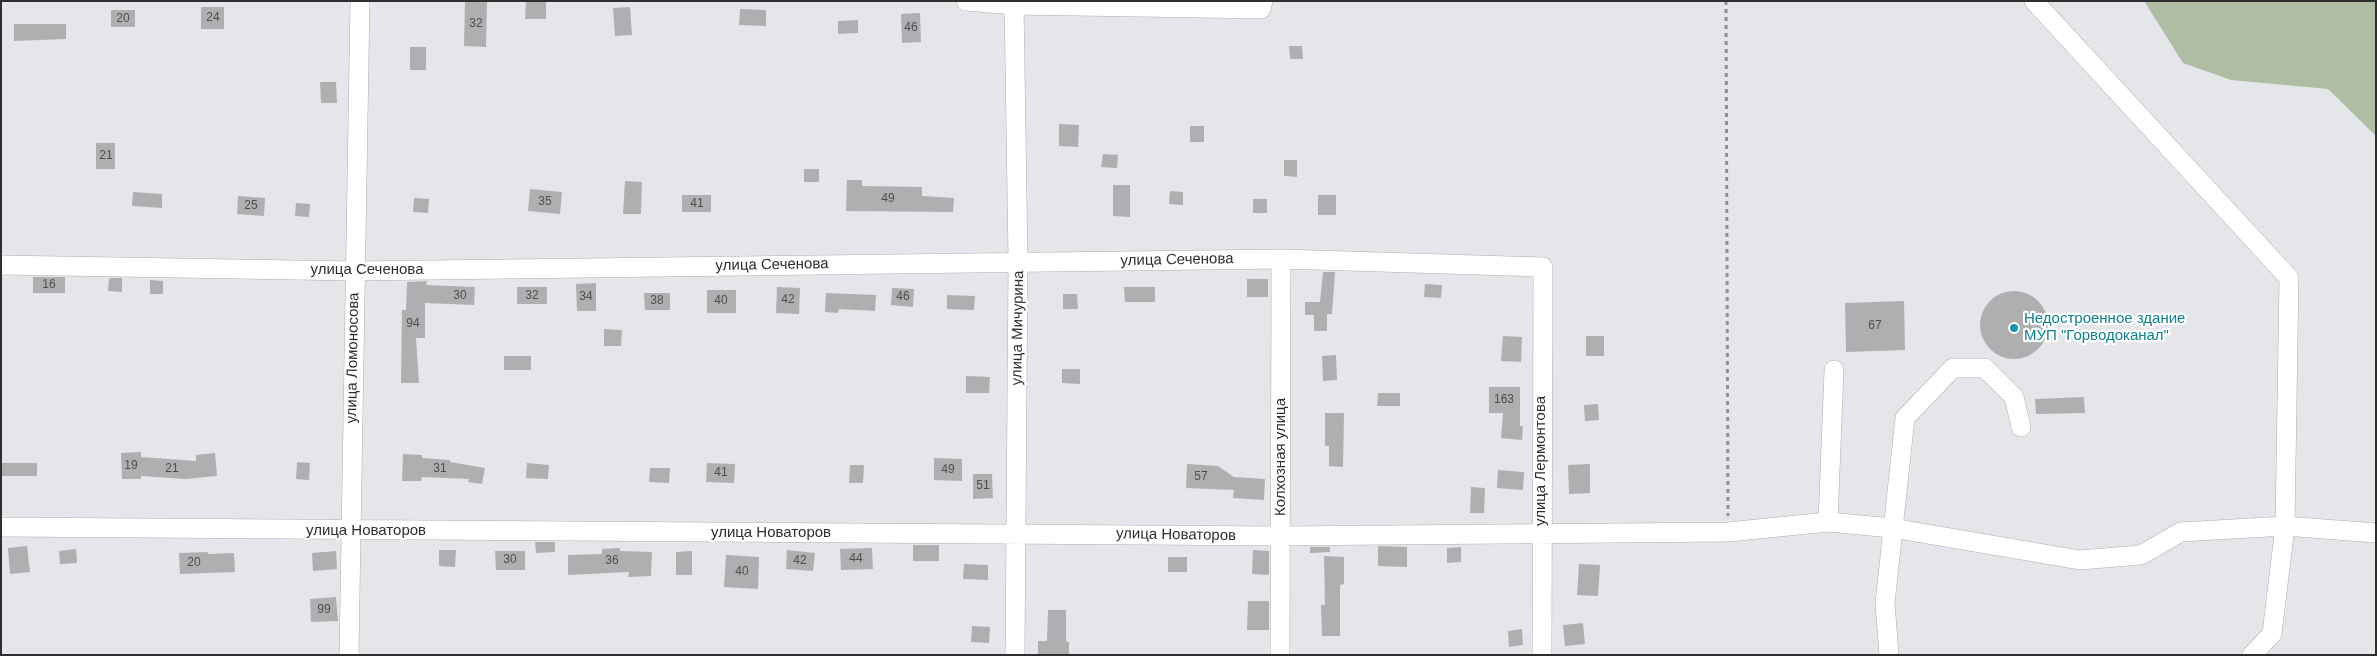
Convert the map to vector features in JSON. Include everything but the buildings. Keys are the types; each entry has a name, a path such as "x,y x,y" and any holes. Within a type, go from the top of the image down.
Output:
{"street":[{"name":"улица Ломоносова","path":"349,655 360,1"},
{"path":"966,1 1262,5"},
{"path":"2034,1 2289,278 2285,526 2272,634 2252,655"},
{"name":"улица Мичурина","path":"1014,3 1018,261 1015,655"},
{"name":"улица Сеченова","path":"1,265 354,271 1281,259 1542,267"},
{"name":"Колхозная улица","path":"1280,655 1281,259"},
{"name":"улица Лермонтова","path":"1542,267 1542,655"},
{"path":"1889,655 1886,603 1892,528 1905,418 1953,368 1985,368 2014,397 2021,427"},
{"path":"1828,522 1834,370"},
{"name":"улица Новаторов","path":"1,527 350,531 1280,536 1541,532 1728,532 1828,522 1892,528 2080,560 2141,555 2181,532 2285,526 2376,533"}],"path":[{"path":"1726,1 1728,532"}],"green space":[{"path":"2144,1 2376,1 2376,136 2328,89 2231,80 2183,63"}],"place":[{"name":"Недостроенное здание МУП \"Горводоканал\"","path":"2014,328"}]}
